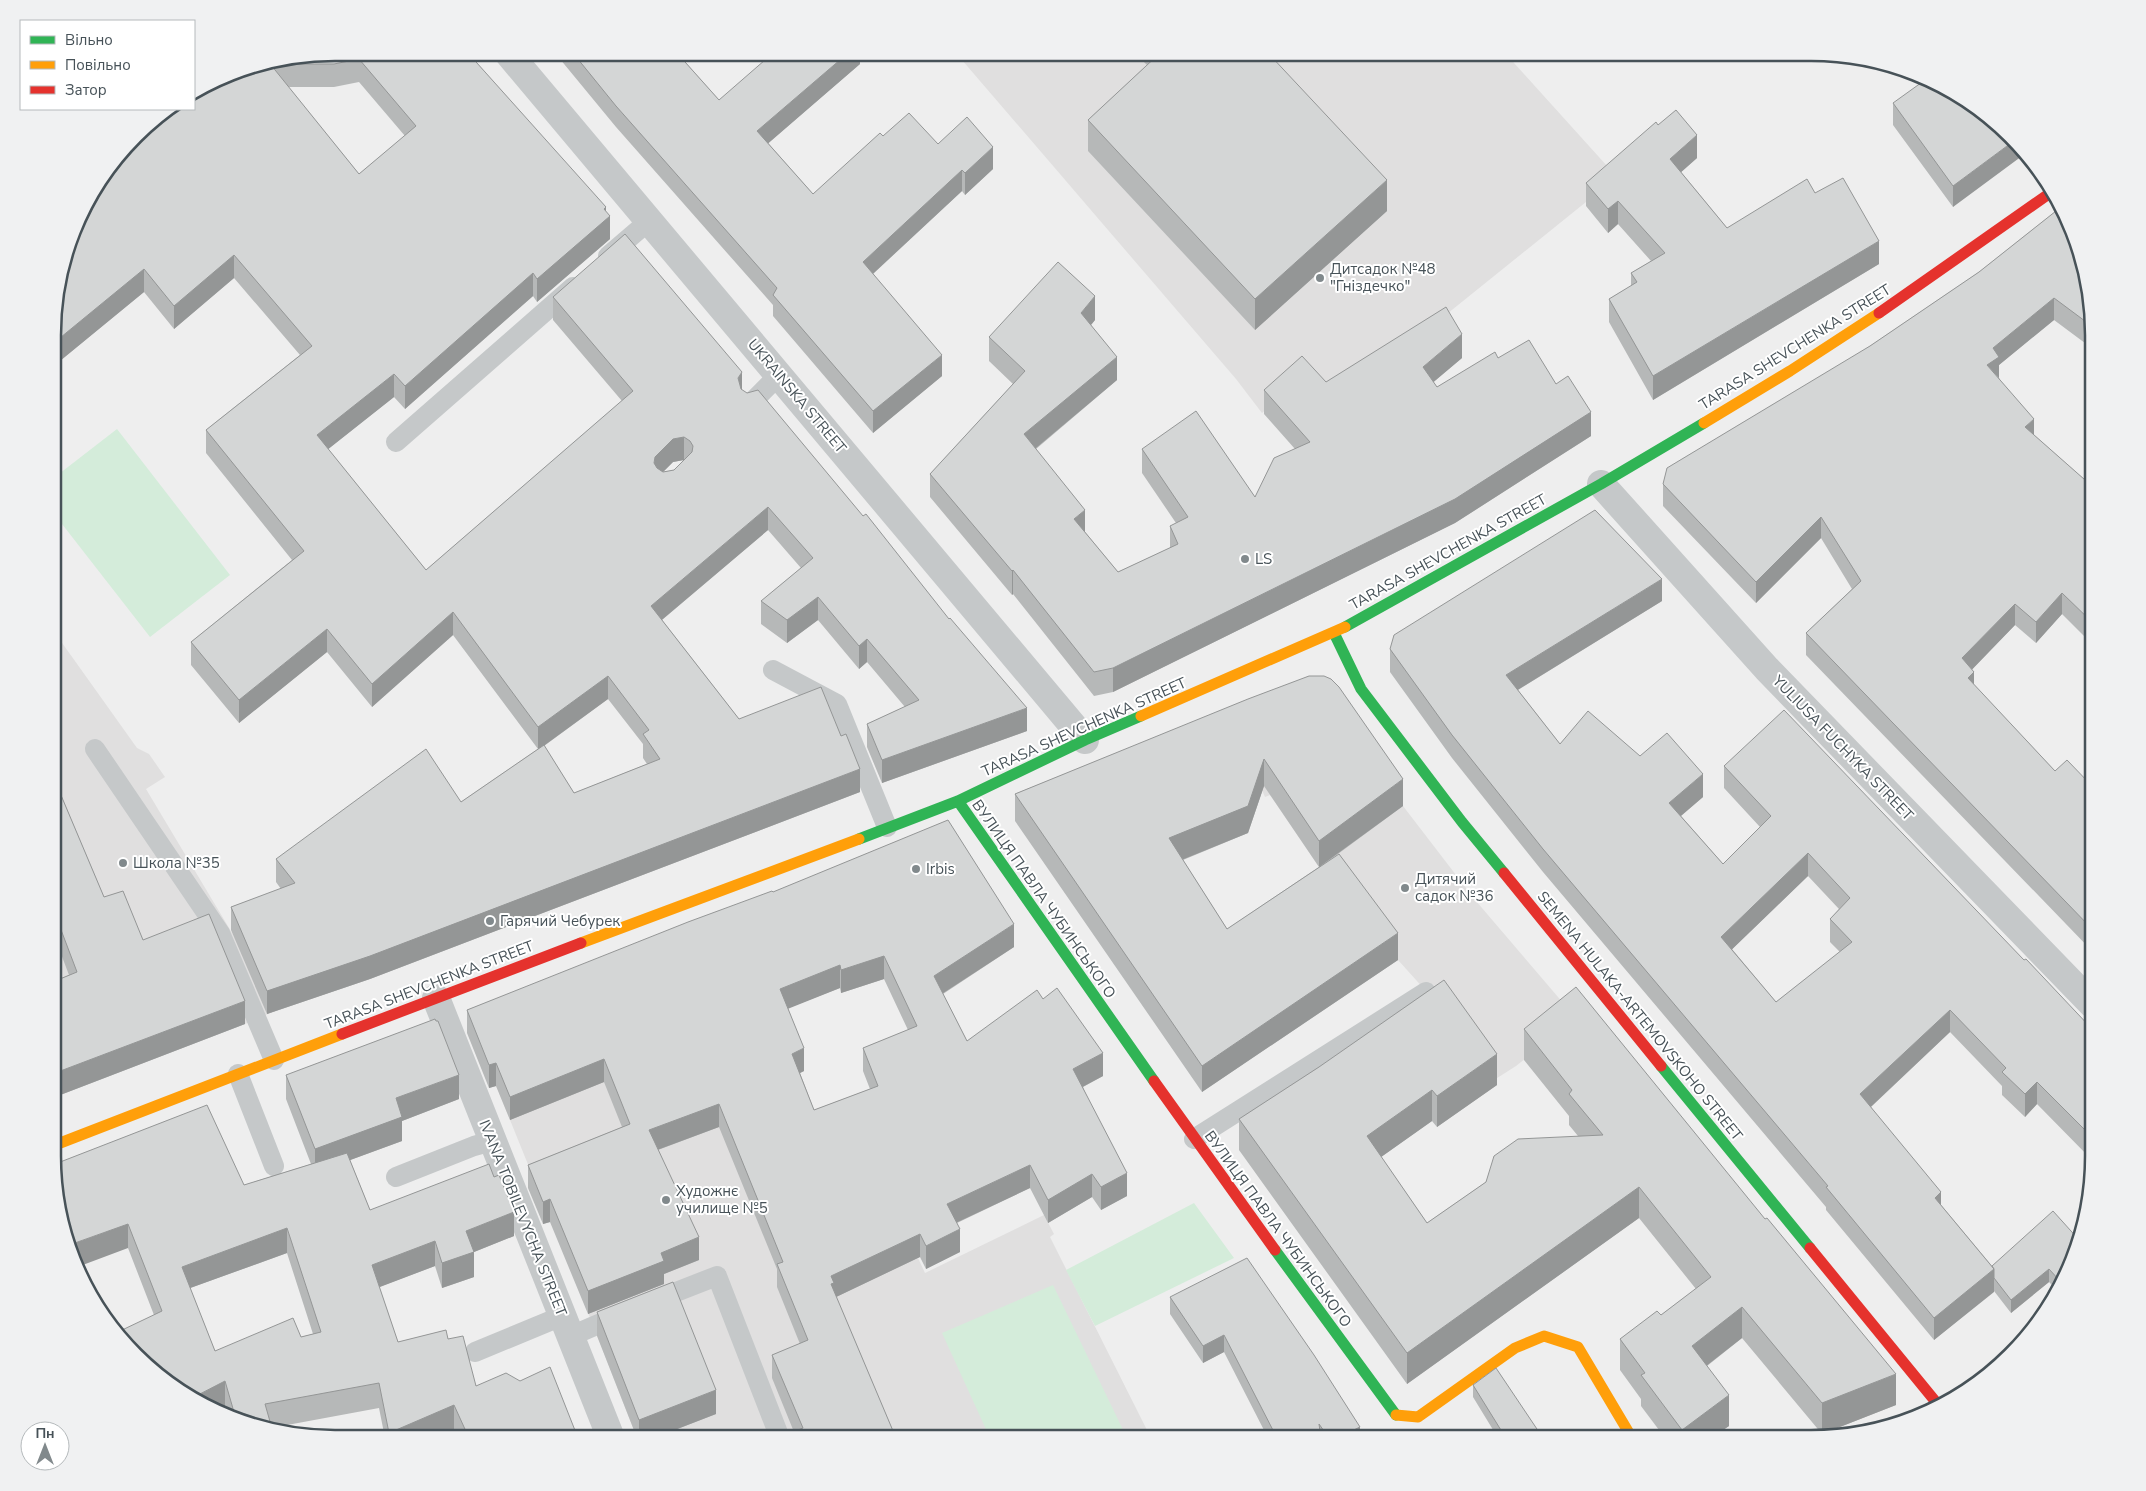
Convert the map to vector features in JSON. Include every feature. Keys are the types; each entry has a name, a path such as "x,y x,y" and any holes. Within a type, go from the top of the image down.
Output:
{"street":[{"name":"UKRAINSKA STREET","path":"515,61 1085,740"},
{"name":"TARASA SHEVCHENKA STREET","path":"61,1143 436,998 958,801 1085,740 1334,633 1601,484 1790,371 1894,303 2047,196"},
{"name":"YULIUSA FUCHYKA STREET","path":"1601,484 1767,669 2085,997"},
{"name":"SEMENA HULAKA-ARTEMOVSKOHO STREET","path":"1334,633 1361,689 1462,822 1935,1400"},
{"name":"ВУЛИЦЯ ПАВЛА ЧУБИНСЬКОГО","path":"958,801 1194,1139 1397,1416 1418,1417 1515,1348 1544,1336 1578,1347 1627,1430"},
{"name":"IVANA TOBILEVYCHA STREET","path":"436,998 608,1430"}],"lane":[{"path":"396,442 650,220"},
{"path":"750,404 779,375"},
{"path":"772,670 837,704 887,827"},
{"path":"95,749 220,933 274,1060"},
{"path":"1194,1139 1426,992"},
{"path":"238,1074 274,1166"},
{"path":"396,1177 474,1146 492,1141"},
{"path":"475,1352 567,1326 593,1325 717,1276 777,1430"}],"shaded area":[{"name":"Дитсадок №48 \"Гніздечко\"","path":"963,61 1512,61 1617,177 1324,413 1296,383 1262,413 1236,379"},
{"name":"Школа №35","path":"61,641 137,748 149,754 165,777 146,789 250,963 275,1011 245,1024 77,996 61,1003"},
{"name":"Дитячий садок №36","path":"1236,732 1403,806 1476,901 1576,1018 1516,1066 1494,1080 1444,1011 1398,960 1355,902 1323,864 1319,867 1270,795 1265,797"},
{"name":"Художнє училище №5","path":"688,945 885,1273 918,1258 925,1273 1044,1215 1054,1234 1050,1237 1147,1430 634,1430 474,1031"}],"green space":[{"path":"117,429 230,575 150,637 61,523 61,472"},
{"path":"1194,1203 1234,1258 1095,1326 1066,1270"},
{"path":"1053,1285 1123,1430 986,1430 942,1333"}],"building":[{"path":"349,61 334,64 299,64"},
{"path":"361,61 475,61 606,207 604,209 610,216 537,279 533,273 405,386 394,374 317,435 426,570 633,391 553,297 625,234 742,372 738,378 741,389 747,393 758,390 863,516 866,514 949,619 1027,708 882,760 867,724 919,700 867,639 859,646 818,597 787,620 761,601 813,558 768,507 651,606 739,719 821,687 841,736 846,734 860,769 370,956 267,991 231,907 295,883 276,859 426,749 461,802 544,745 574,793 660,759 643,734 649,730 608,676 538,727 453,612 372,684 327,629 239,700 191,642 304,551 206,430 312,346 234,255 174,306 144,269 61,337 64,299 71,264 82,230 98,198 118,168 141,141 179,110 195,110 195,100 198,98 230,82 274,69 359,174 416,126","holes":["684,437 693,446 692,452 674,470 663,472 654,463 655,457 673,439"]},
{"path":"579,61 684,61 719,100 764,61 839,61 757,131 813,194 880,133 883,136 909,113 938,144 967,117 993,147 965,173 962,170 863,262 942,355 873,411 773,295 777,288 616,106"},
{"path":"1151,61 1275,61 1387,180 1255,299 1088,120"},
{"path":"1920,84 1963,107 1992,129 2009,145 1953,186 1893,103"},
{"path":"1676,110 1697,135 1670,159 1727,228 1807,179 1815,193 1843,178 1879,241 1653,376 1609,299 1637,282 1631,273 1665,253 1618,201 1608,209 1586,183 1656,122 1658,125"},
{"path":"2056,211 2075,264 2084,320 2054,298 1993,348 1999,357 1987,365 2034,419 2025,427 2085,480 2085,615 2062,593 2036,622 2015,604 1962,658 1974,672 1968,678 2055,771 2067,760 2085,779 2085,922 1806,633 1861,581 1821,517 1756,582 1663,484 1667,468 1870,346 1979,272"},
{"path":"1058,262 1095,296 1081,313 1117,357 1024,434 1085,510 1074,519 1118,572 1178,544 1170,526 1188,517 1142,449 1196,411 1255,497 1274,458 1310,442 1264,390 1302,356 1326,382 1446,307 1462,334 1423,367 1437,387 1495,352 1498,358 1529,340 1556,384 1568,376 1591,412 1455,499 1113,668 1094,672 1013,570 930,474 1025,371 989,337"},
{"path":"1595,510 1662,579 1506,675 1560,744 1588,711 1640,756 1667,733 1703,774 1669,803 1723,864 1771,816 1724,766 1784,710 2085,1022 2085,1130 2037,1082 2025,1094 2002,1072 2006,1068 1950,1010 1860,1094 1941,1192 1935,1198 1994,1269 1934,1318 1826,1187 1828,1186 1543,849 1452,735 1390,649 1394,635","holes":["1808,853 1850,898 1830,919 1852,942 1776,1002 1721,937"]},
{"path":"1309,676 1324,676 1331,679 1339,687 1403,779 1319,841 1264,759 1248,806 1169,838 1227,929 1339,854 1398,933 1202,1066 1015,794"},
{"path":"61,795 104,897 123,891 143,940 209,914 245,1001 61,1071 61,979 77,972 61,930"},
{"path":"948,820 1014,924 934,976 967,1041 1037,990 1043,999 1057,988 1103,1053 1073,1069 1127,1173 1101,1187 1092,1174 1048,1200 1030,1165 947,1204 960,1229 926,1246 920,1234 831,1276 834,1283 831,1284 893,1430 798,1430 803,1428 772,1355 808,1340 777,1264 783,1262 719,1104 649,1130 699,1237 661,1253 664,1261 588,1291 550,1199 543,1202 528,1165 630,1124 604,1059 510,1097 496,1063 489,1065 467,1010 688,922 772,891","holes":["884,956 917,1026 863,1048 878,1086 814,1110 792,1054 804,1048 780,989 840,965 841,970"]},
{"path":"1444,980 1497,1054 1437,1096 1432,1090 1367,1136 1427,1223 1486,1182 1494,1156 1518,1139 1603,1135 1569,1094 1572,1090 1524,1029 1576,987 1765,1219 1767,1218 1896,1374 1822,1403 1742,1307 1692,1346 1729,1395 1682,1430 1641,1375 1645,1373 1620,1339 1657,1311 1661,1315 1711,1277 1639,1187 1407,1353 1239,1119 1319,1067"},
{"path":"435,1019 438,1021 459,1075 396,1098 402,1117 315,1149 286,1075"},
{"path":"207,1105 244,1185 347,1153 370,1210 489,1164 494,1177 499,1175 514,1212 466,1231 474,1252 442,1263 435,1241 372,1265 398,1342 446,1330 448,1339 463,1336 476,1386 506,1373 520,1381 550,1367 575,1430 465,1430 454,1405 396,1430 388,1430 379,1383 265,1404 270,1421 233,1410 225,1381 200,1394 154,1362 123,1330 162,1311 128,1224 76,1243 64,1192 61,1162","holes":["287,1228 321,1332 301,1337 293,1318 215,1351 182,1267"]},
{"path":"2053,1211 2073,1233 2057,1277 2049,1269 2011,1300 1994,1278 1992,1266"},
{"path":"1247,1258 1314,1355 1360,1427 1354,1430 1323,1430 1319,1424 1320,1430 1273,1430 1224,1335 1203,1346 1170,1297"},
{"path":"673,1282 716,1390 639,1420 597,1312"},
{"path":"1496,1368 1538,1430 1501,1430 1473,1385"}],"traffic: fast":[{"path":"1345,627 1601,484 1704,423"},
{"path":"1334,633 1361,689 1462,822 1504,873"},
{"path":"859,839 958,801 1085,740 1141,716"},
{"path":"958,801 1154,1081"},
{"path":"1661,1066 1810,1248"},
{"path":"1275,1250 1396,1415"}],"traffic: slow":[{"path":"1704,423 1790,371 1879,313"},
{"path":"1141,716 1345,627"},
{"path":"581,943 859,839"},
{"path":"61,1143 342,1034"},
{"path":"1396,1415 1418,1417 1515,1348 1544,1336 1578,1347 1627,1430"}],"traffic: jam":[{"path":"1879,313 2047,196"},
{"path":"1504,873 1661,1066"},
{"path":"342,1034 581,943"},
{"path":"1154,1081 1275,1250"},
{"path":"1810,1248 1935,1400"}],"place":[{"name":"Дитсадок №48 \"Гніздечко\"","path":"1320,278"},
{"name":"LS","path":"1245,559"},
{"name":"Школа №35","path":"123,863"},
{"name":"Irbis","path":"916,869"},
{"name":"Дитячий садок №36","path":"1405,888"},
{"name":"Гарячий Чебурек","path":"490,921"},
{"name":"Художнє училище №5","path":"666,1200"}]}
